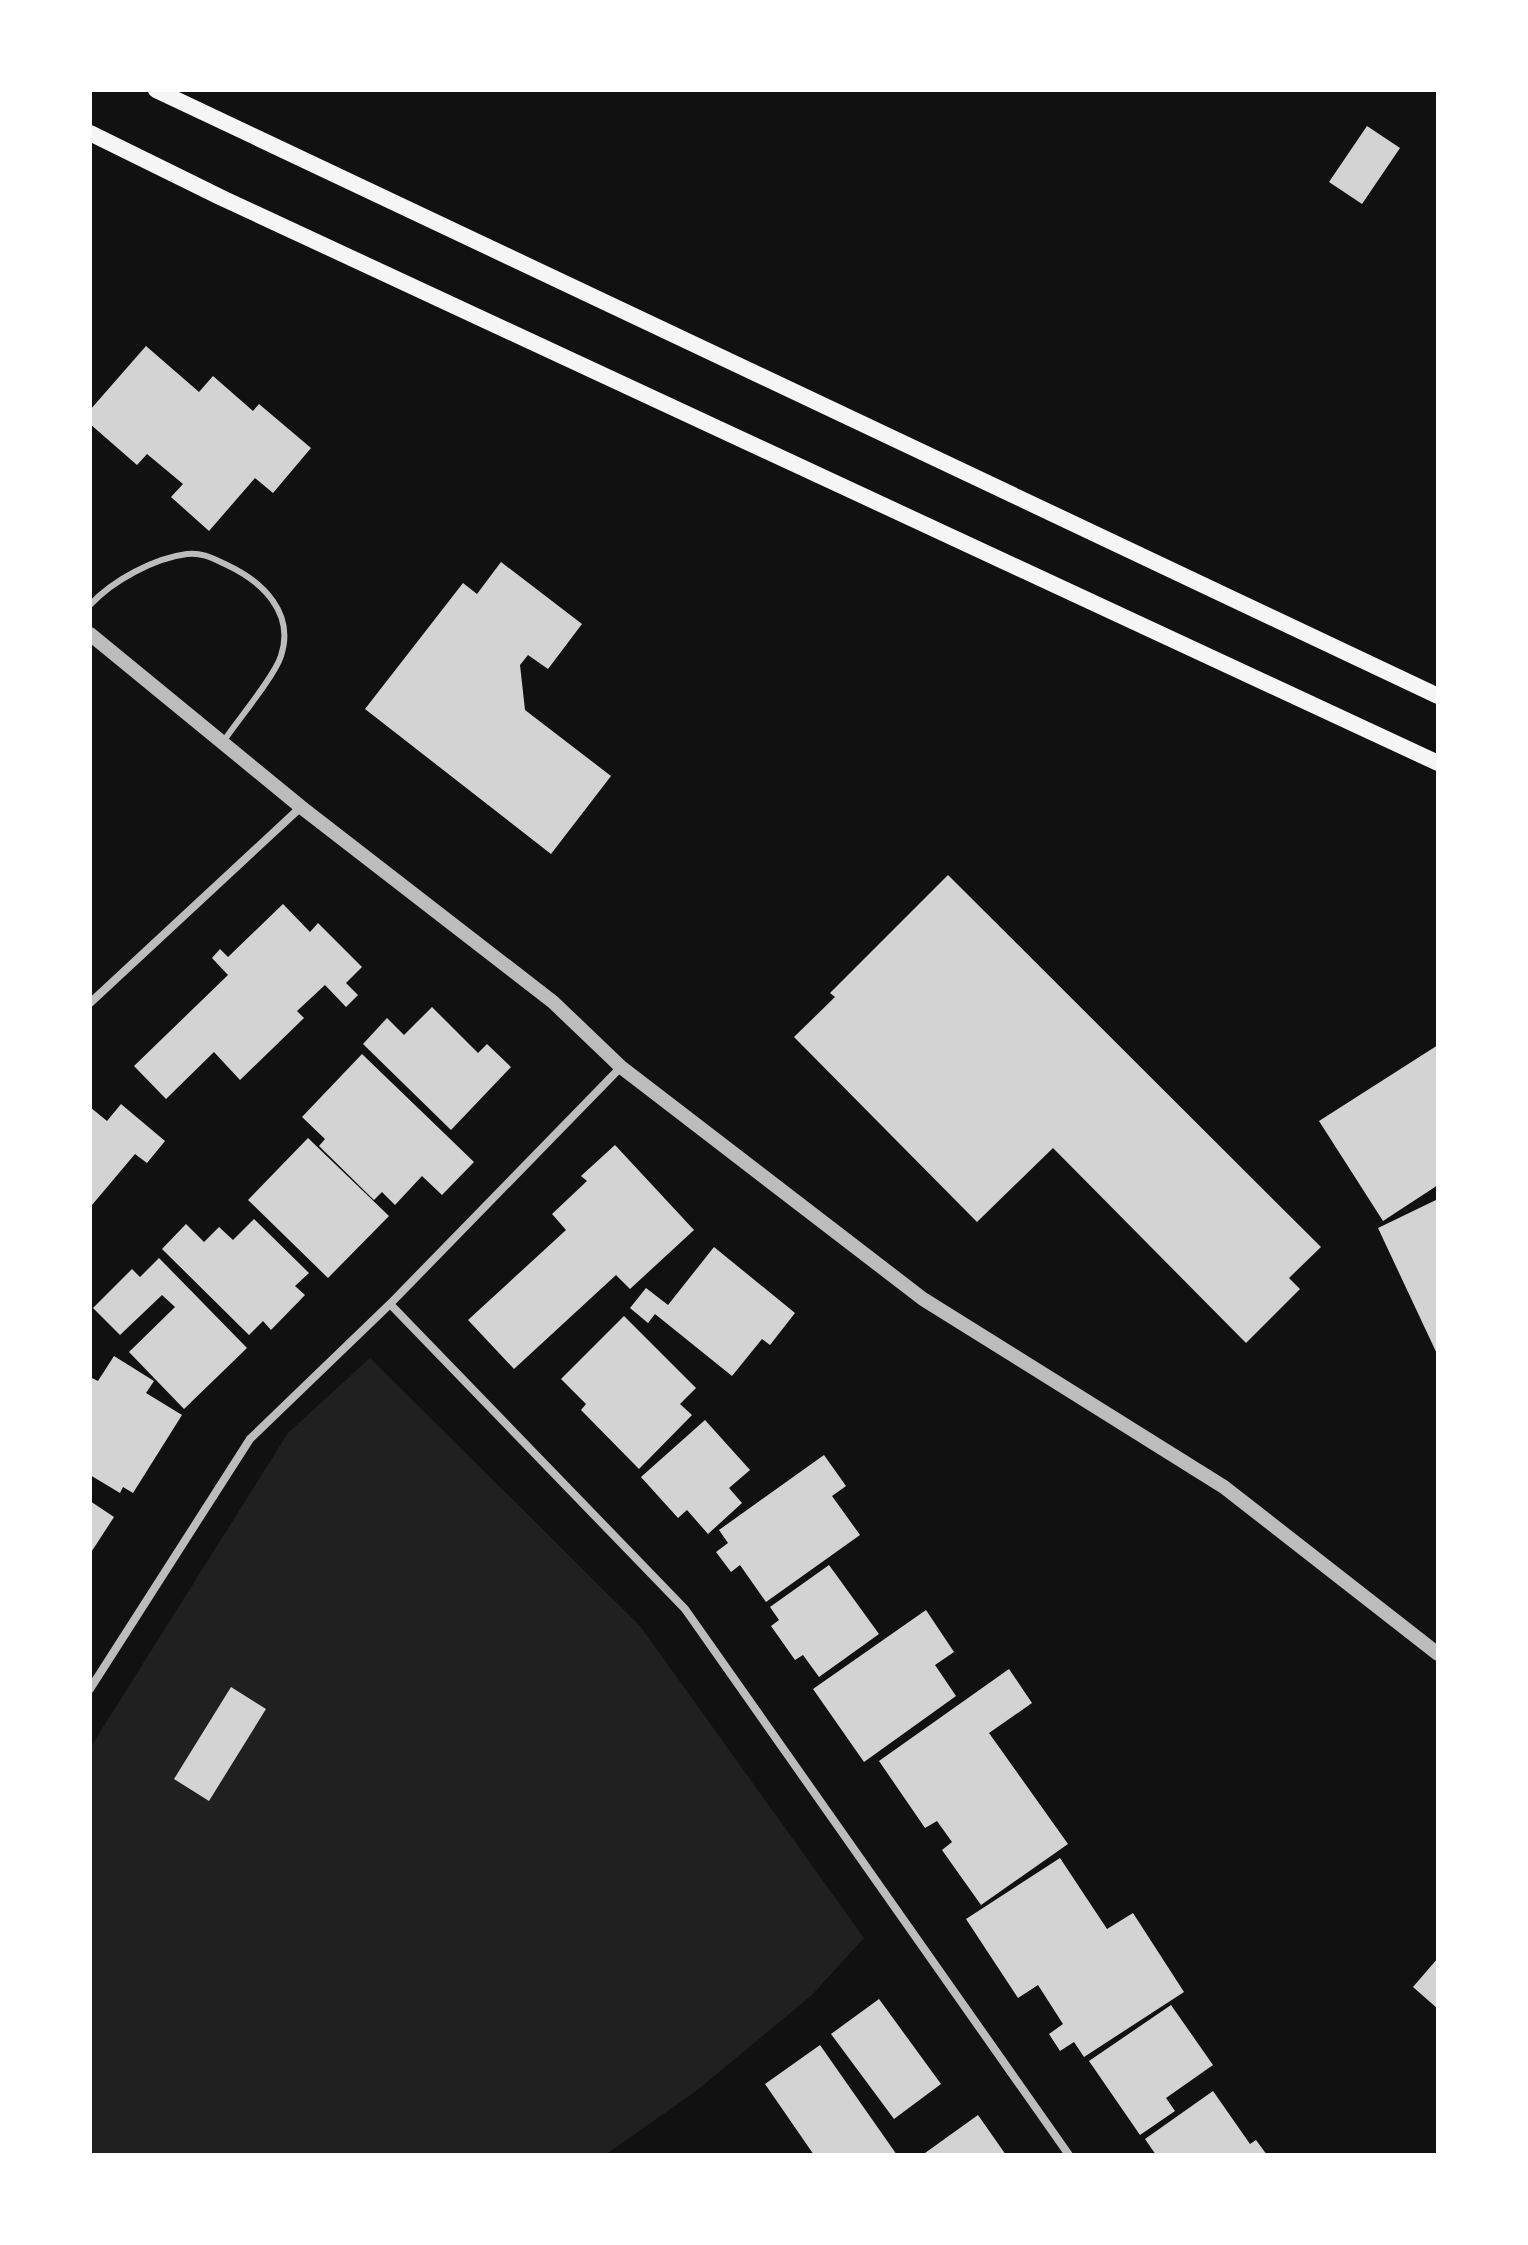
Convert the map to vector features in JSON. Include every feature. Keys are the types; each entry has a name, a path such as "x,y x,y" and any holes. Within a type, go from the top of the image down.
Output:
{"main road":[{"path":"156,90 1438,696"},
{"path":"90,133 222,198 1438,763"}],"street":[{"path":"90,634 301,807 553,1002 621,1067 923,1299 1224,1487 1438,1654"},
{"path":"90,1003 301,807"},
{"path":"90,1689 250,1439 390,1304 621,1067"},
{"path":"390,1304 685,1609 1069,2155"}],"lane":[{"path":"90,605 103,591 146,567 186,554 204,554 257,583 277,605 285,628 281,657 223,742"}],"shaded area":[{"path":"370,1358 640,1626 864,1938 812,1995 696,2091 605,2155 90,2155 90,1748 288,1433"}],"building":[{"path":"1367,126 1400,148 1362,204 1329,182"},
{"path":"146,346 199,392 213,376 253,411 259,404 311,448 273,493 255,478 209,531 171,497 183,484 147,454 137,465 90,424 90,410"},
{"path":"501,562 582,624 548,669 528,655 520,665 525,710 611,776 551,854 365,709 463,583 477,594"},
{"path":"948,875 1321,1247 1289,1278 1300,1289 1246,1343 1053,1148 977,1222 794,1037 835,997 830,993"},
{"path":"283,904 310,932 318,923 362,967 346,983 358,995 346,1007 325,985 297,1011 304,1018 240,1080 214,1052 166,1099 134,1066 228,975 212,958 220,949 228,957"},
{"path":"432,1007 478,1053 487,1044 511,1067 451,1130 363,1044 387,1018 404,1035"},
{"path":"1438,1045 1438,1185 1383,1221 1319,1121"},
{"path":"362,1054 474,1162 442,1195 422,1176 395,1205 382,1192 374,1200 319,1146 325,1139 302,1117"},
{"path":"121,1104 165,1141 147,1163 135,1154 92,1205 90,1107 107,1121"},
{"path":"308,1138 389,1216 328,1278 248,1200"},
{"path":"615,1145 694,1230 630,1289 616,1275 514,1369 468,1320 566,1230 552,1214 587,1181 581,1176"},
{"path":"1438,1199 1438,1356 1378,1228"},
{"path":"254,1219 309,1273 295,1286 305,1295 271,1330 263,1321 249,1335 162,1249 186,1224 204,1242 219,1227 233,1240"},
{"path":"714,1247 795,1313 770,1345 762,1339 732,1376 655,1314 648,1323 630,1308 646,1288 668,1305"},
{"path":"159,1258 247,1348 184,1409 129,1352 175,1307 162,1295 120,1335 93,1308 132,1269 140,1277"},
{"path":"624,1316 696,1388 680,1404 692,1415 639,1469 581,1410 586,1404 561,1379"},
{"path":"114,1356 154,1381 146,1393 182,1415 133,1493 123,1487 120,1493 90,1475 90,1377 98,1381"},
{"path":"705,1420 750,1470 729,1488 742,1503 708,1534 687,1510 678,1518 641,1477"},
{"path":"824,1455 846,1486 832,1496 860,1535 766,1602 740,1565 731,1572 716,1552 728,1543 719,1530"},
{"path":"90,1501 114,1517 90,1554"},
{"path":"829,1565 879,1634 819,1677 803,1655 795,1660 771,1626 779,1620 770,1607"},
{"path":"926,1610 954,1652 935,1665 956,1696 864,1762 813,1689"},
{"path":"1009,1669 1032,1703 989,1733 1068,1844 981,1905 942,1850 952,1842 937,1821 925,1828 879,1761"},
{"path":"231,1687 266,1709 209,1801 174,1779"},
{"path":"1060,1858 1107,1929 1133,1913 1184,1992 1084,2057 1074,2042 1060,2051 1049,2034 1063,2024 1038,1985 1018,1998 966,1919"},
{"path":"1438,1958 1438,2009 1413,1987"},
{"path":"879,1999 941,2084 894,2119 831,2034"},
{"path":"1171,2005 1213,2065 1166,2098 1175,2111 1140,2135 1089,2061"},
{"path":"820,2045 897,2155 814,2155 765,2084"},
{"path":"1213,2091 1250,2144 1256,2140 1267,2155 1156,2155 1145,2139"},
{"path":"978,2115 1006,2155 926,2155 925,2153"}]}
